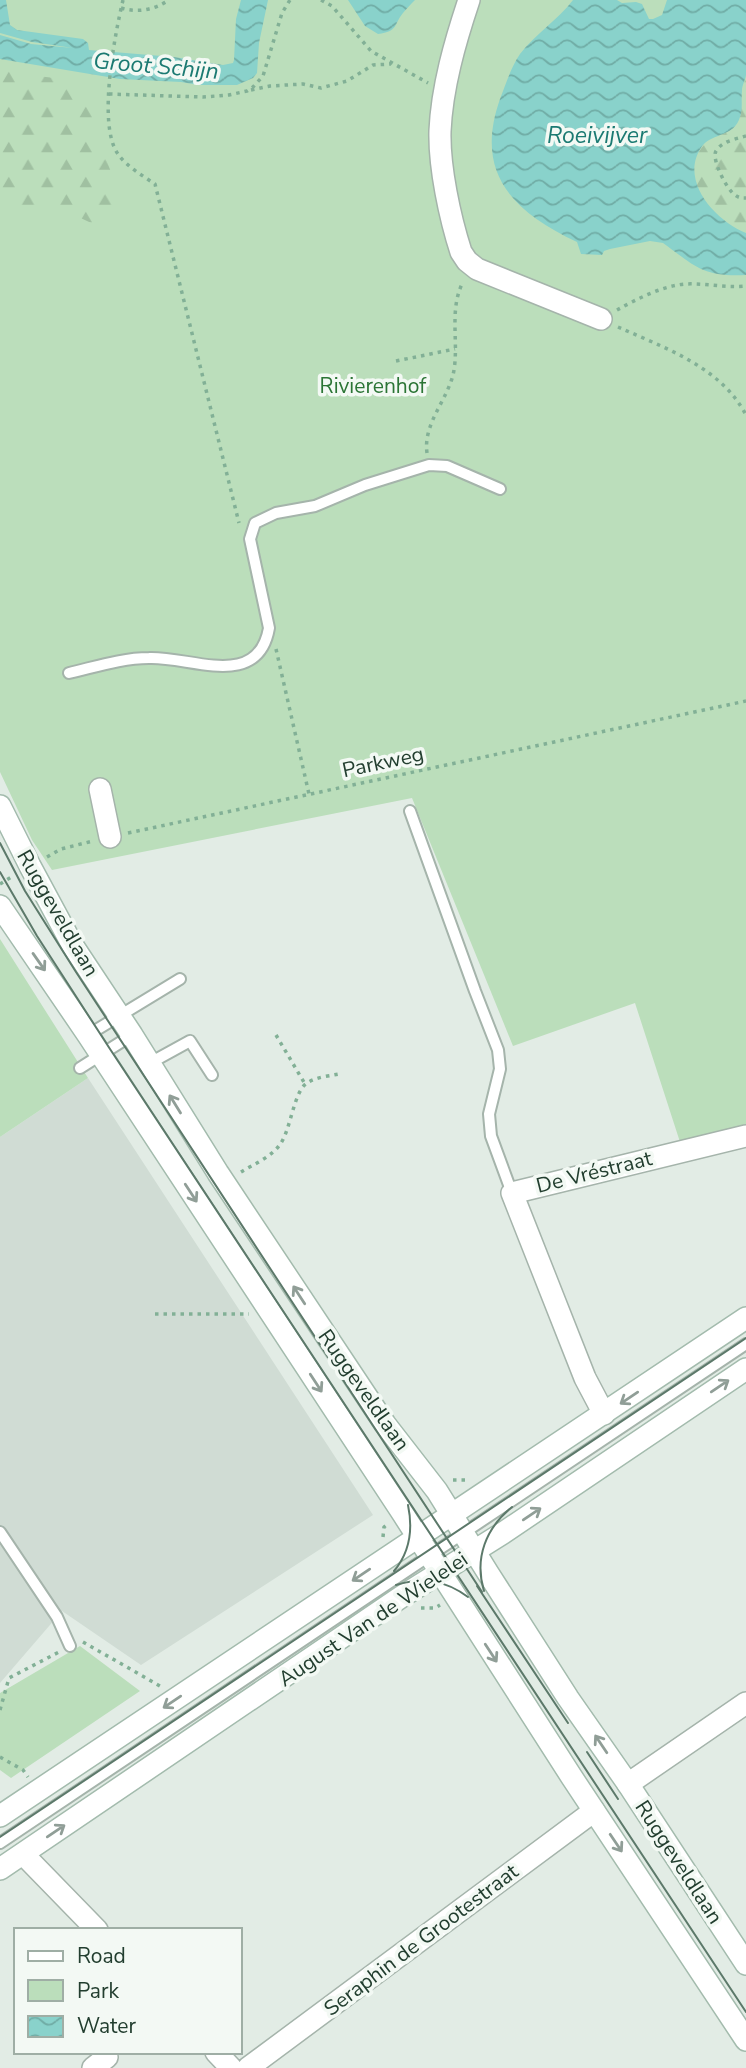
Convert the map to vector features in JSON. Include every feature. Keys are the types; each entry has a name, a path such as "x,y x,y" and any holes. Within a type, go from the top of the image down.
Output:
{"street":[{"path":"469,0 445,88 440,133 446,189 461,252 477,269 601,319"},
{"path":"100,789 110,837"},
{"name":"Ruggeveldlaan","path":"0,806 73,946 225,1183 369,1402 437,1491 568,1698 738,1942 746,1964"},
{"name":"Ruggeveldlaan","path":"0,906 101,1054 746,2040"},
{"name":"De Vréstraat","path":"604,1414 585,1378 512,1193 746,1136"},
{"name":"August Van de Wielelei","path":"0,1869 401,1597 464,1533 604,1414 746,1318"},
{"name":"August Van de Wielelei","path":"0,1816 417,1537 464,1533 746,1369"},
{"path":"628,1784 746,1703"},
{"name":"Seraphin de Grootestraat","path":"248,2068 594,1811"},
{"path":"23,1854 95,1928"},
{"path":"218,2054 231,2068"}],"lane":[{"path":"69,673 135,658 153,657 198,665 235,665 259,654 269,628 250,539 255,523 276,513 314,506 365,485 429,465 447,466 500,489"},
{"path":"410,811 498,1050 500,1069 489,1114 491,1136 512,1193"},
{"path":"88,1035 180,979"},
{"path":"80,1068 132,1035"},
{"path":"150,1063 190,1041 212,1075"},
{"name":"August Van de Wielelei","path":"464,1533 746,1344"},
{"path":"0,1532 57,1617 70,1646"},
{"name":"August Van de Wielelei","path":"0,1843 435,1565"}],"path":[{"path":"122,0 109,84 109,132 118,154 155,184 240,528 250,539"},
{"path":"121,8 134,12 159,7 169,0"},
{"path":"247,90 263,76 282,13 290,0"},
{"path":"321,0 338,12 371,51 433,85 445,88"},
{"path":"109,94 203,97 229,95 271,86 303,85 321,88 347,81 373,65 393,64"},
{"path":"746,136 722,145 714,157 728,188 737,197 746,198"},
{"path":"429,465 426,443 430,424 452,377 457,293 461,283 477,269"},
{"path":"601,319 656,292 684,284 746,286"},
{"path":"601,319 670,350 700,367 726,388 746,415"},
{"path":"396,361 455,349"},
{"path":"266,640 276,649 309,794"},
{"name":"Parkweg","path":"30,866 61,849 110,837 746,701"},
{"path":"276,1035 305,1084"},
{"path":"239,1173 279,1146 305,1084 340,1074"},
{"path":"155,1314 254,1314"},
{"path":"0,1710 9,1678 84,1641 160,1686"},
{"path":"0,1757 23,1770 33,1785"}],"shaded area":[{"path":"88,1078 373,1515 141,1665 62,1611 0,1683 0,1137"}],"green space":[{"name":"Rivierenhof","path":"0,0 746,0 746,1128 680,1142 635,1003 513,1046 412,798 52,870 32,840 0,772"},
{"path":"0,69 71,80 90,95 97,135 125,209 102,228 72,214 45,207 0,207"},
{"path":"746,79 746,233 734,227 712,208 697,184 694,171 696,158 704,145 729,132 739,121 743,84"},
{"path":"0,939 88,1078 0,1137"},
{"path":"80,1646 140,1691 11,1778 0,1770 0,1693"}],"water":[{"name":"Groot Schijn","path":"0,0 6,0 10,25 17,30 83,39 88,43 89,50 174,57 223,65 233,63 234,60 236,19 241,0 268,0 259,43 257,73 253,78 237,85 199,85 120,79 0,59 0,35 31,44 73,48 32,42 0,33"},
{"path":"348,0 415,0 393,29 378,34 365,26"},
{"name":"Roeivijver","path":"573,0 636,2 642,4 649,19 653,19 662,15 667,0 746,0 746,75 740,117 733,128 703,145 696,158 694,171 697,185 712,209 746,233 746,275 720,274 701,269 663,243 650,241 610,249 602,255 581,254 577,242 534,217 517,203 504,187 496,169 492,148 493,125 500,99 520,54"}],"tram line":[{"path":"0,843 25,891 76,972 482,1592"},
{"path":"0,872 37,936 110,1049 746,2012"},
{"path":"0,1837 746,1338"},
{"path":"394,1571 404,1556 409,1540 408,1505"},
{"path":"484,1591 480,1567 484,1544 495,1524 512,1507"},
{"path":"396,1585 415,1581 434,1582 451,1587 468,1597"},
{"path":"477,1586 568,1723"},
{"path":"587,1752 618,1799"}]}
